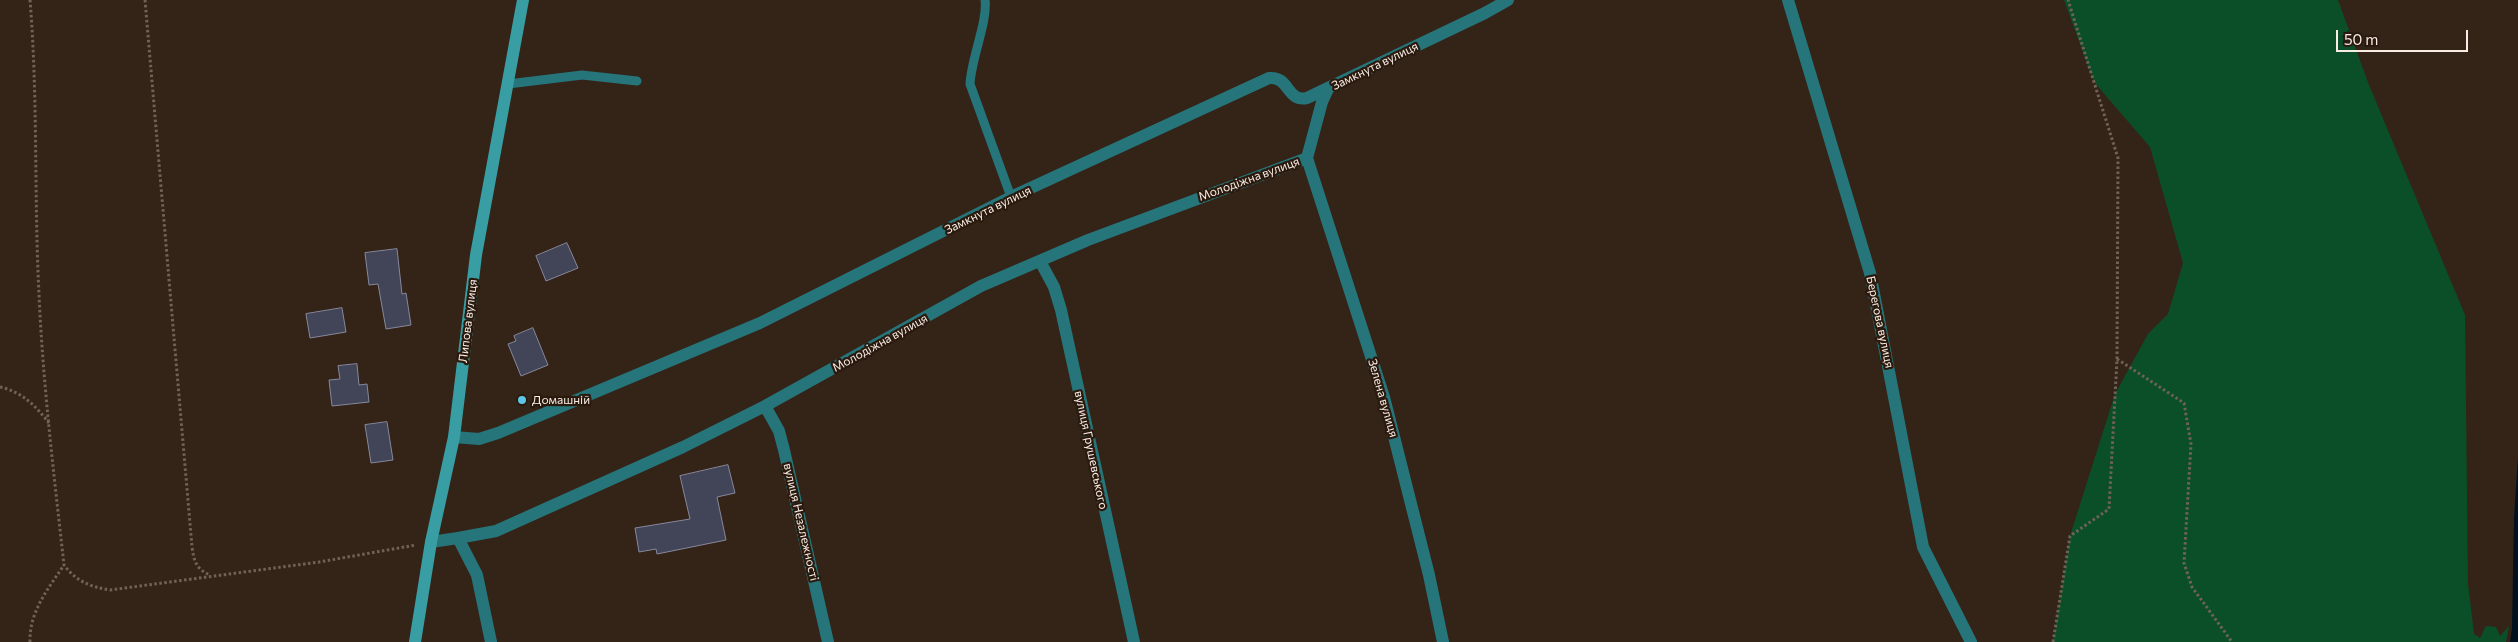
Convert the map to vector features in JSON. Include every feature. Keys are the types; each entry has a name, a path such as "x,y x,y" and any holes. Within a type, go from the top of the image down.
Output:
{"street":[{"name":"Липова вулиця","path":"415,642 431,542 454,437 476,255 523,0"},
{"name":"Замкнута вулиця","path":"454,437 479,439 498,433 645,373 769,318 1011,197 1269,78 1276,77 1283,80 1292,96 1299,100 1328,89 1508,0"},
{"name":"Берегова вулиця","path":"1788,0 1870,273 1923,547 1972,642"},
{"path":"1307,158 1322,102 1328,89"},
{"name":"Молодіжна вулиця","path":"431,542 496,531 612,480 765,406 981,286 1088,240 1307,158"},
{"name":"Зелена вулиця","path":"1307,158 1384,397 1444,642"},
{"name":"вулиця Грушевського","path":"1040,261 1054,287 1061,310 1134,642"},
{"name":"вулиця Незалежності","path":"765,406 779,431 828,642"},
{"path":"458,538 477,575 491,642"}],"lane":[{"path":"985,0 983,20 971,66 970,84 1011,197"},
{"path":"508,84 582,75 637,81"}],"path":[{"path":"30,0 35,59 39,292 45,392 64,565 72,575 83,582 94,587 110,590 319,562 431,542"},
{"path":"145,0 193,554 194,561 200,570 210,576"},
{"path":"2053,642 2070,536 2109,509 2117,359 2118,158 2068,0"},
{"path":"2117,359 2184,403 2191,444 2184,563 2192,587 2232,642"},
{"path":"0,386 27,398 49,423"},
{"path":"30,642 30,628 35,612 64,565"}],"green space":[{"path":"2064,0 2338,0 2369,85 2465,315 2468,584 2474,634 2480,638 2486,626 2496,627 2500,636 2509,626 2506,642 2053,642 2070,536 2115,394 2148,334 2168,314 2183,263 2150,147 2094,82"}],"water":[{"path":"2518,457 2518,642 2510,642 2512,628 2514,517"}],"building":[{"path":"567,243 578,268 546,281 536,256"},
{"path":"397,249 402,294 406,293 411,325 386,329 378,284 369,285 365,253"},
{"path":"342,308 346,332 310,338 306,314"},
{"path":"533,328 548,365 521,376 508,344 516,341 514,336"},
{"path":"357,364 359,385 367,384 369,402 332,406 329,380 340,379 338,366"},
{"path":"387,422 393,460 371,463 365,425"},
{"path":"728,465 735,493 717,497 726,540 657,554 656,549 639,552 635,528 690,519 680,476"}],"place":[{"name":"Домашній","path":"522,400"}]}
